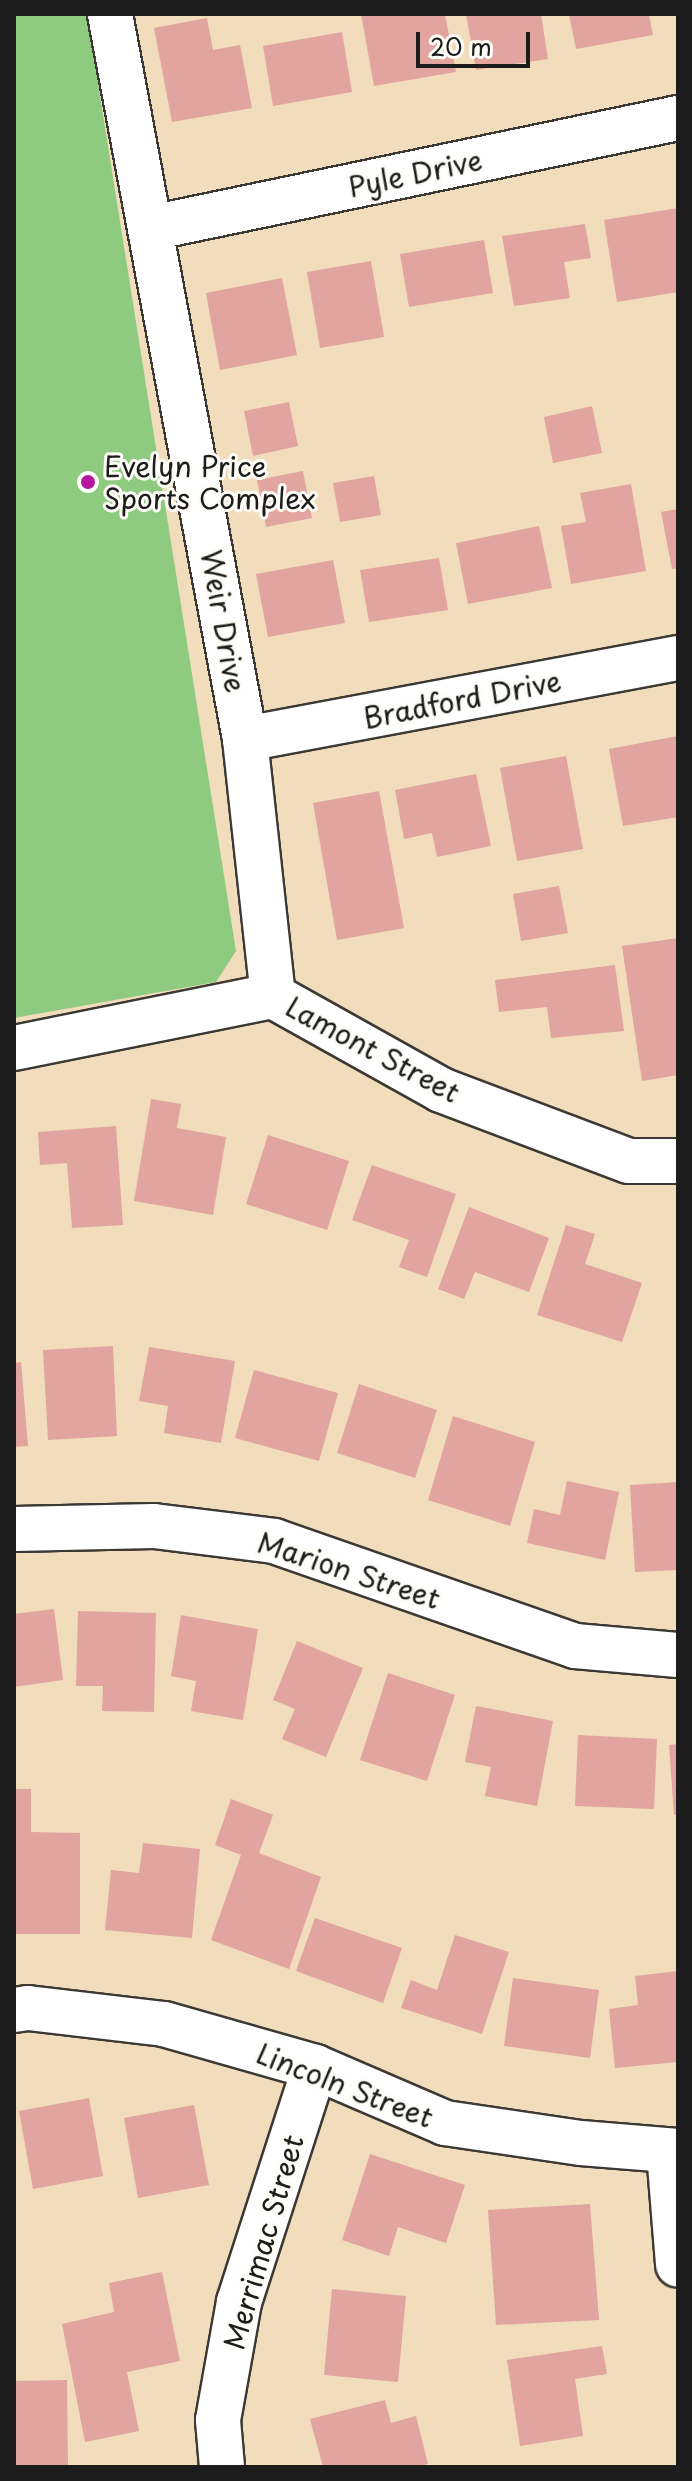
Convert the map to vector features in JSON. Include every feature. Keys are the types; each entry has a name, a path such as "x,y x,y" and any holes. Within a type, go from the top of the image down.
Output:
{"street":[{"name":"Weir Drive","path":"110,14 245,739 273,996"},
{"name":"Pyle Drive","path":"151,228 678,118"},
{"name":"Bradford Drive","path":"245,739 678,658"},
{"name":"Lamont Street","path":"14,1048 273,996 441,1090 629,1161 678,1161"},
{"name":"Marion Street","path":"14,1529 154,1526 274,1541 575,1646 678,1655"},
{"name":"Lincoln Street","path":"14,2010 28,2008 164,2024 315,2067 445,2123 581,2143 673,2151"},
{"name":"Merrimac Street","path":"222,2467 218,2420 239,2302 315,2067"},
{"path":"673,2151 678,2265"}],"green space":[{"name":"Evelyn Price Sports Complex","path":"14,14 87,14 236,951 216,982 14,1018"}],"building":[{"path":"361,14 445,14 456,72 374,86"},
{"path":"466,14 541,14 548,59 476,70"},
{"path":"569,14 649,14 653,35 576,49"},
{"path":"207,18 213,50 240,45 252,108 172,122 154,28"},
{"path":"342,32 352,92 273,106 263,46"},
{"path":"678,208 678,292 617,302 604,220"},
{"path":"585,224 591,258 564,262 570,298 514,306 502,236"},
{"path":"484,240 493,293 409,307 400,254"},
{"path":"371,261 384,337 320,348 307,272"},
{"path":"282,278 297,355 220,370 206,293"},
{"path":"289,402 298,446 253,456 244,411"},
{"path":"592,406 602,453 553,463 544,417"},
{"path":"303,471 312,518 266,527 257,480"},
{"path":"374,476 381,515 340,522 333,483"},
{"path":"631,484 646,571 571,584 561,526 586,522 580,493"},
{"path":"678,509 678,568 672,569 661,512"},
{"path":"539,526 552,588 468,604 456,543"},
{"path":"439,558 448,610 369,622 360,570"},
{"path":"333,560 345,623 268,637 256,574"},
{"path":"678,736 678,817 623,826 609,749"},
{"path":"566,756 583,849 517,861 500,768"},
{"path":"476,774 491,846 437,857 432,833 404,839 395,790"},
{"path":"379,791 404,928 337,940 313,803"},
{"path":"559,886 568,933 521,941 513,894"},
{"path":"678,938 678,1075 642,1081 622,946"},
{"path":"615,965 624,1031 551,1038 547,1007 499,1012 495,980"},
{"path":"151,1099 181,1104 177,1128 226,1137 213,1215 134,1201"},
{"path":"116,1126 123,1225 72,1228 67,1163 40,1165 38,1132"},
{"path":"268,1135 349,1161 327,1230 246,1204"},
{"path":"372,1165 456,1194 427,1277 399,1267 409,1240 352,1220"},
{"path":"469,1207 549,1238 529,1292 475,1272 464,1299 438,1289"},
{"path":"566,1225 595,1234 585,1264 642,1283 622,1342 537,1315"},
{"path":"113,1346 117,1436 48,1440 43,1350"},
{"path":"149,1347 235,1361 221,1443 164,1433 168,1406 139,1401"},
{"path":"21,1362 28,1446 14,1447 14,1363"},
{"path":"254,1370 338,1393 319,1461 235,1438"},
{"path":"359,1384 437,1410 415,1478 337,1453"},
{"path":"453,1416 535,1442 510,1526 428,1500"},
{"path":"567,1481 619,1492 605,1560 527,1543 534,1509 560,1515"},
{"path":"678,1482 678,1570 635,1572 630,1485"},
{"path":"54,1609 63,1680 14,1687 14,1614"},
{"path":"78,1611 156,1613 154,1712 102,1711 103,1686 76,1686"},
{"path":"181,1615 258,1629 243,1720 191,1711 196,1681 171,1676"},
{"path":"297,1641 363,1668 326,1757 282,1739 295,1709 273,1700"},
{"path":"388,1673 455,1695 427,1781 360,1760"},
{"path":"476,1706 553,1721 537,1806 485,1796 491,1767 465,1762"},
{"path":"578,1735 657,1739 654,1809 575,1806"},
{"path":"678,1744 678,1814 674,1815 669,1745"},
{"path":"14,1789 31,1789 31,1832 80,1833 80,1934 14,1934"},
{"path":"231,1799 273,1815 259,1853 321,1877 289,1969 211,1940 241,1855 215,1845"},
{"path":"143,1843 200,1849 192,1938 105,1930 111,1870 139,1873"},
{"path":"315,1918 402,1948 383,2003 296,1971"},
{"path":"455,1935 509,1952 482,2034 401,2008 411,1980 437,1990"},
{"path":"678,1971 678,2062 615,2068 609,2009 638,2005 635,1976"},
{"path":"513,1978 599,1990 590,2058 504,2046"},
{"path":"89,2098 103,2176 33,2189 19,2111"},
{"path":"194,2105 209,2185 138,2198 124,2118"},
{"path":"370,2154 465,2185 446,2243 398,2227 389,2256 342,2240"},
{"path":"590,2204 599,2320 496,2325 488,2210"},
{"path":"162,2272 180,2361 127,2372 139,2431 85,2442 62,2324 114,2312 109,2283"},
{"path":"332,2289 406,2296 398,2382 324,2375"},
{"path":"602,2346 607,2374 575,2379 583,2436 520,2446 507,2360"},
{"path":"67,2380 68,2467 14,2467 14,2381"},
{"path":"385,2400 391,2423 416,2416 428,2464 415,2467 323,2467 310,2419"}],"place":[{"name":"Evelyn Price Sports Complex","path":"88,482"}]}
